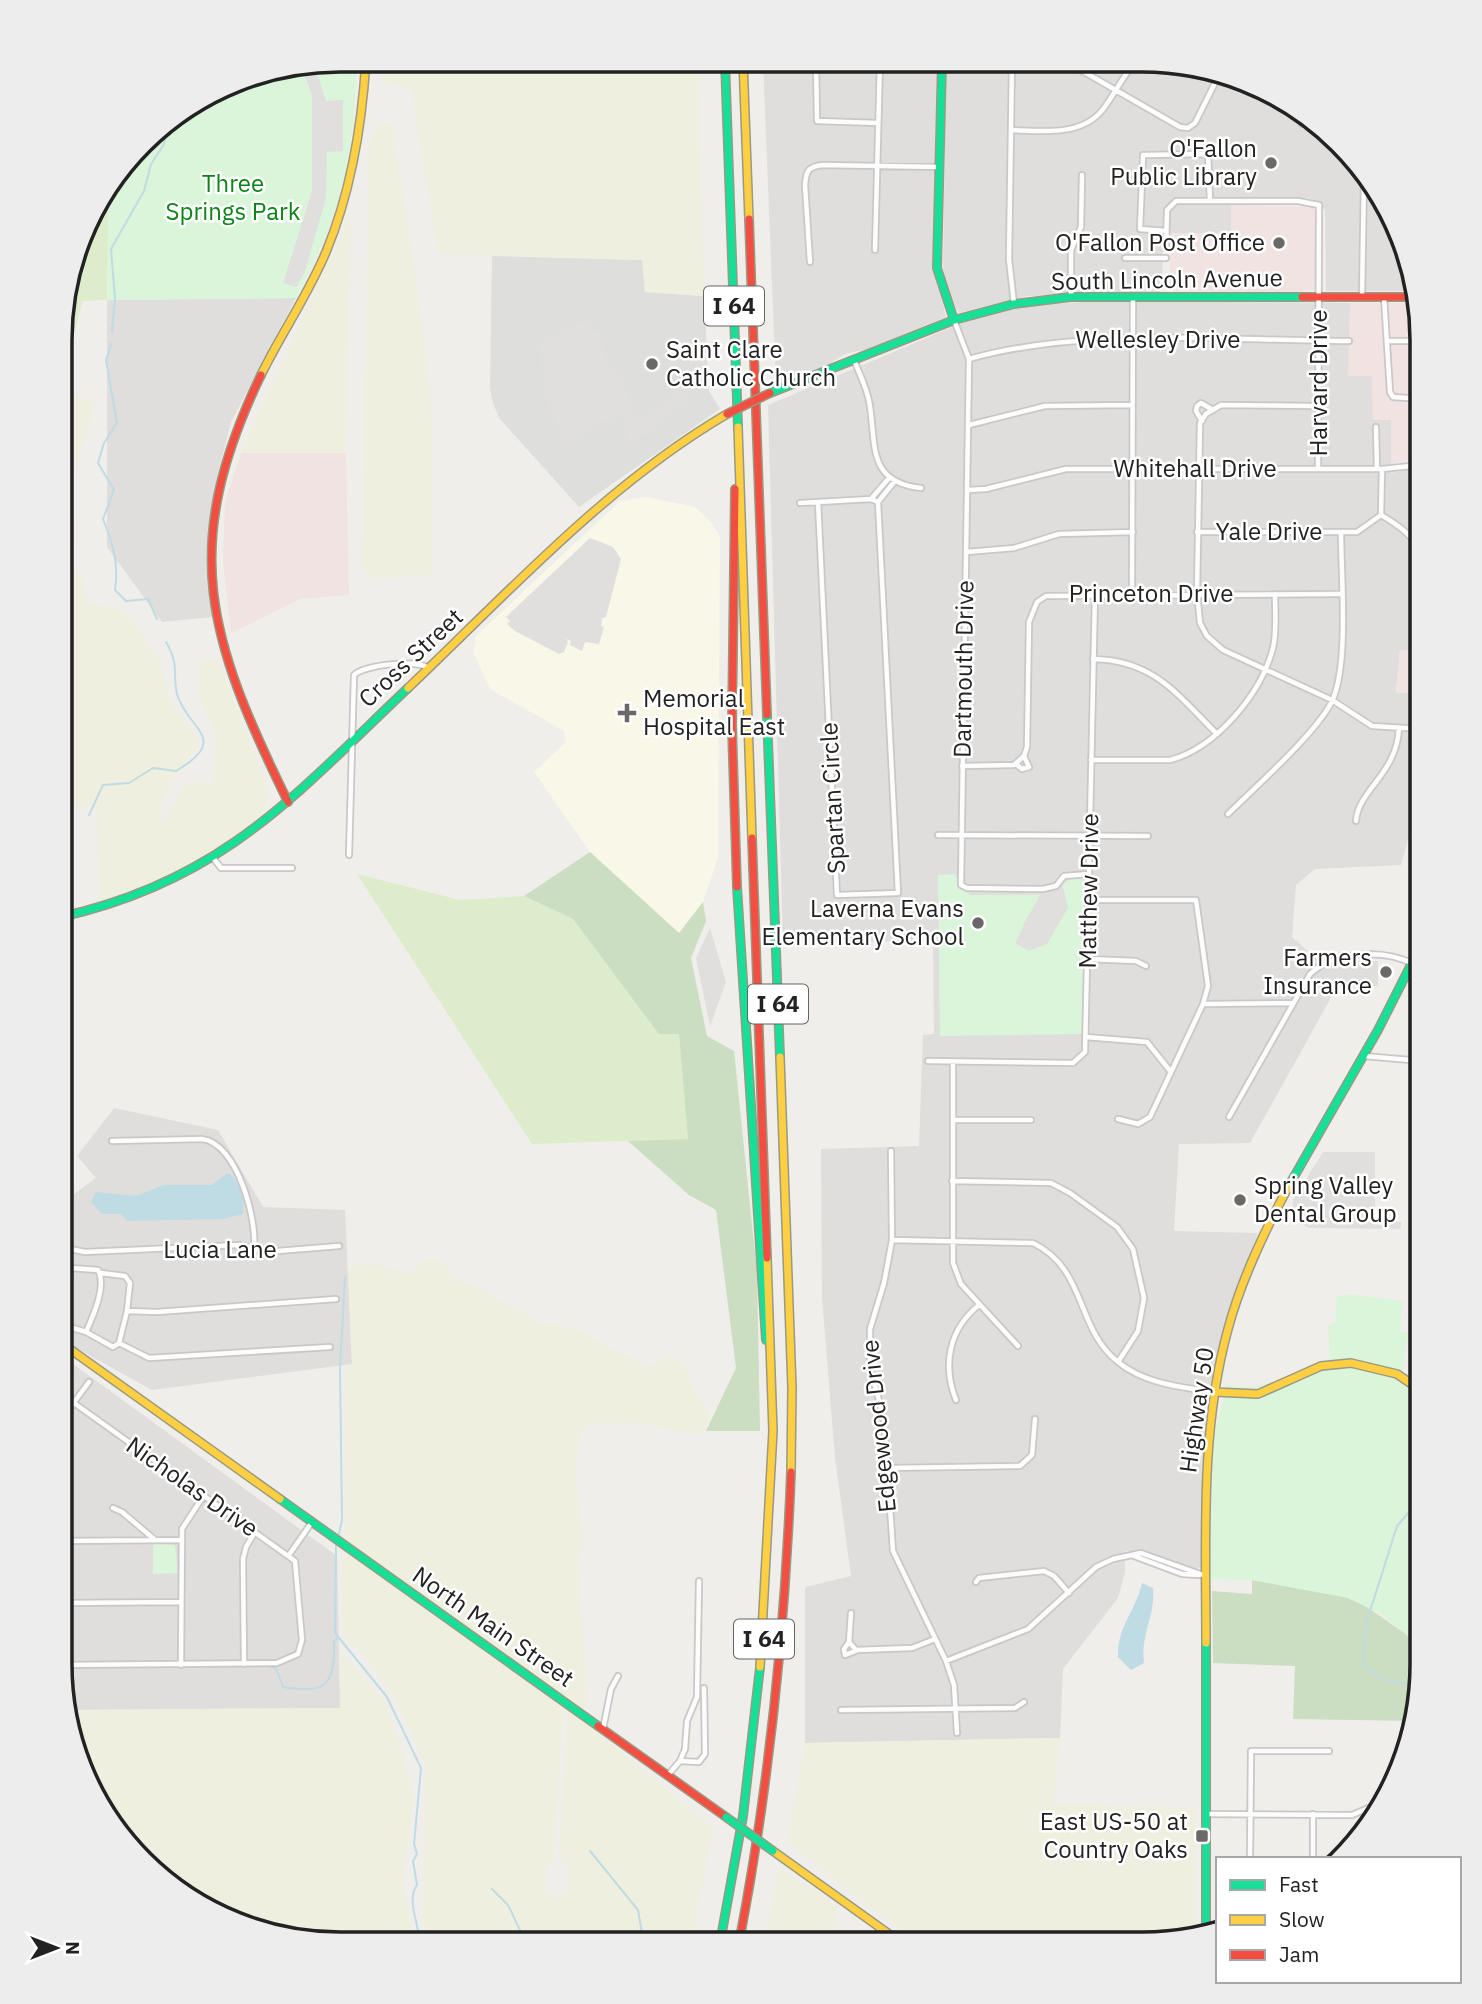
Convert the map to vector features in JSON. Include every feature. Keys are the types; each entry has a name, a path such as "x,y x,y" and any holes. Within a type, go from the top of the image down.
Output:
{"main road":[{"path":"288,802 229,668 213,595 211,532 219,481 231,441 248,400 334,232 357,144 365,72"},
{"name":"I 64","path":"722,1932 742,1819 757,1703 767,1585 773,1431 725,72"},
{"name":"I 64","path":"741,1932 763,1808 778,1684 790,1516 792,1407 743,72"},
{"path":"942,72 937,268 954,320"},
{"name":"South Lincoln Avenue","path":"770,393 954,320 1014,304 1071,297 1407,297"},
{"name":"Cross Street","path":"72,914 148,893 239,844 288,802 613,494 683,440 770,393"},
{"path":"738,448 733,701 737,936 773,1431"},
{"name":"Highway 50","path":"1206,1924 1203,1575 1207,1464 1214,1392 1233,1315 1250,1267 1287,1191 1410,970"},
{"name":"North Main Street","path":"72,1351 886,1932"},
{"path":"1214,1392 1256,1395 1272,1391 1308,1371 1354,1362 1385,1368 1410,1384"}],"street":[{"path":"816,72 817,121 878,124"},
{"path":"875,250 880,72"},
{"path":"1012,72 1009,259 1014,304"},
{"path":"1084,72 1180,127 1188,128 1195,122 1215,82"},
{"path":"1011,130 1057,131 1087,123 1103,110 1128,72"},
{"path":"1166,248 1167,231 1167,210 1171,203 1210,201 1208,154 1143,155 1140,229 1167,231"},
{"path":"810,262 805,185 808,170 822,165 939,167"},
{"path":"1071,297 1071,250 1081,227 1082,175"},
{"path":"1362,297 1364,189"},
{"name":"Harvard Drive","path":"1210,201 1307,201 1319,205 1318,469"},
{"path":"1125,258 1166,258"},
{"path":"1132,593 1133,297"},
{"path":"1384,297 1390,392 1393,397 1410,398"},
{"name":"Dartmouth Drive","path":"954,320 969,359 962,888 1043,889 1056,886 1064,876 1089,874"},
{"name":"Wellesley Drive","path":"969,359 1038,343 1132,339 1349,341"},
{"path":"1388,341 1410,341"},
{"path":"853,360 869,399 874,447 888,478 921,488"},
{"path":"1202,421 1196,411 1197,406 1201,403 1213,410"},
{"path":"969,425 1045,406 1132,405"},
{"path":"1318,406 1227,405 1213,410 1202,421 1198,435 1197,532 1200,623 1211,641 1332,700 1372,726 1410,728"},
{"path":"1376,427 1381,515 1403,528 1410,537"},
{"name":"Whitehall Drive","path":"968,490 986,489 1066,469 1198,471 1379,469 1410,466"},
{"path":"872,499 888,478"},
{"path":"800,503 872,499 877,502 894,482"},
{"name":"Spartan Circle","path":"818,502 838,895 898,893 877,502"},
{"name":"Yale Drive","path":"1197,532 1341,532 1362,530 1381,515"},
{"path":"967,552 1007,549 1059,534 1133,532"},
{"path":"1228,814 1310,731 1332,700 1340,663 1341,532"},
{"name":"Princeton Drive","path":"1024,756 1027,747 1031,611 1046,596 1132,593 1340,594"},
{"name":"Matthew Drive","path":"1086,1037 1095,594"},
{"path":"1091,760 1170,760 1182,756 1216,733 1250,695 1266,670 1275,636 1275,594"},
{"path":"1093,659 1115,659 1152,673 1216,733"},
{"path":"349,855 352,679 360,669 418,663 428,668"},
{"path":"1356,821 1358,809 1397,752 1399,728"},
{"path":"962,766 1016,764 1022,769 1029,767 1024,756 1016,764"},
{"path":"938,835 1148,836"},
{"path":"214,859 222,868 292,868"},
{"path":"1088,900 1196,900 1208,972 1203,1004 1150,1117 1138,1124 1118,1119"},
{"path":"1229,1117 1310,974 1331,959 1395,957 1410,963"},
{"path":"1087,959 1136,961 1146,966"},
{"path":"1203,1004 1294,1003"},
{"path":"928,1061 1073,1063 1083,1056 1086,1037 1147,1042 1172,1073"},
{"path":"1364,1056 1410,1060"},
{"path":"953,1062 952,1241 956,1275 979,1305 1018,1346"},
{"path":"953,1119 1031,1120"},
{"path":"112,1140 202,1139 214,1144 232,1163 242,1182 254,1248"},
{"name":"Edgewood Drive","path":"891,1151 892,1240 869,1339 870,1367 884,1419 893,1551 946,1661 954,1685 957,1733"},
{"path":"952,1181 1051,1183 1070,1193 1117,1227 1133,1249 1144,1298 1138,1331 1118,1362"},
{"path":"892,1240 1033,1243 1049,1251 1062,1263 1072,1279 1098,1340 1118,1362 1144,1378 1214,1392"},
{"name":"Lucia Lane","path":"72,1249 85,1252 240,1245 265,1252 339,1246"},
{"path":"72,1268 125,1276 130,1283 119,1343 113,1347 72,1328"},
{"path":"86,1332 98,1299 100,1273"},
{"path":"127,1311 149,1313 336,1299"},
{"path":"956,1399 948,1380 947,1357 957,1331 979,1305"},
{"path":"119,1343 149,1357 330,1347"},
{"path":"72,1406 89,1382"},
{"name":"Nicholas Drive","path":"74,1403 289,1555"},
{"path":"888,1468 1020,1466 1032,1455 1035,1419"},
{"path":"181,1665 181,1540 186,1521 204,1495"},
{"path":"113,1508 122,1511 155,1540"},
{"path":"72,1665 244,1664 270,1663 294,1657 301,1647 298,1567 289,1555 312,1522"},
{"path":"244,1664 243,1559 246,1547 255,1532"},
{"path":"72,1541 181,1540"},
{"path":"946,1661 1028,1629 1096,1567 1113,1559 1150,1555 1203,1575"},
{"path":"976,1582 979,1578 1044,1571 1054,1576 1069,1592"},
{"path":"668,1775 680,1761 685,1749 687,1721 697,1697 699,1581"},
{"path":"72,1603 181,1602"},
{"path":"851,1614 845,1655 858,1650 912,1648 935,1639"},
{"path":"849,1642 858,1650"},
{"path":"603,1729 611,1689 618,1676"},
{"path":"680,1761 699,1762 705,1754 704,1688"},
{"path":"841,1710 1015,1708 1024,1702"},
{"path":"1250,1857 1251,1751 1329,1751"},
{"path":"1206,1814 1352,1815 1368,1808"},
{"path":"1313,1814 1313,1857"}],"shaded area":[{"path":"763,72 937,72 933,260 946,317 868,349 845,354 826,366 776,385"},
{"path":"946,72 1160,72 1212,81 1245,92 1291,117 1319,138 1355,176 1383,221 1396,253 1406,291 1326,291 1325,212 1321,202 1309,198 1232,198 1231,233 1171,233 1163,236 1162,289 1159,293 1028,296 959,313 948,294 943,268"},
{"path":"317,73 326,101 343,100 343,151 327,152 326,198 305,272 296,287 283,283 312,191 312,95 304,74"},
{"path":"1231,205 1316,207 1316,289 1292,293 1170,291 1170,233 1231,233"},
{"path":"492,256 643,260 645,292 704,296 709,391 720,409 579,507 499,418 493,403 490,388"},
{"path":"296,298 231,422 217,477 207,548 213,617 162,622 107,547 107,300"},
{"path":"1096,301 1350,303 1350,364 1372,376 1373,419 1391,420 1391,473 1410,469 1410,650 1400,650 1396,692 1410,693 1410,832 1401,865 1315,869 1296,885 1292,937 1325,966 1336,961 1378,961 1378,986 1337,987 1250,1143 1179,1144 1174,1231 1258,1233 1231,1305 1206,1403 1201,1567 1194,1570 1147,1552 1125,1551 1125,1572 1118,1598 1063,1669 1060,1738 805,1743 805,1587 851,1576 835,1458 822,1297 821,1149 919,1146 923,1035 934,1034 933,940 783,944 768,405 969,320 1018,307"},
{"path":"1350,303 1408,303 1410,460 1391,464 1391,420 1373,420 1372,376 1348,376"},
{"path":"589,319 590,331 600,333 605,359 621,376 638,422 681,387 690,370 690,359 704,360 698,384 686,403 650,433 629,442 621,418 608,423 606,419 576,440 564,441 548,404 542,378 539,341"},
{"path":"241,453 346,453 349,595 300,599 231,633 223,561 225,502"},
{"name":"Memorial Hospital East","path":"646,497 695,507 711,522 720,536 718,858 703,902 679,933 590,852 534,772 566,742 564,731 490,689 473,652 476,636 620,501"},
{"path":"590,538 613,547 621,559 606,617 602,618 601,626 604,627 599,644 585,642 582,651 570,645 571,641 566,639 568,642 564,652 559,654 515,631 507,624 510,621 506,617"},
{"path":"1400,650 1410,650 1410,693 1396,693"},
{"path":"994,881 1062,884 1068,908 1047,944 1029,951 1015,943 1040,895 994,895"},
{"path":"710,928 726,982 710,1026 696,958"},
{"path":"114,1108 218,1130 263,1207 345,1210 352,1364 152,1390 72,1346 72,1195 96,1178 77,1156"},
{"path":"1323,1152 1375,1152 1375,1221 1401,1222 1401,1229 1309,1228 1292,1220 1293,1200"},
{"path":"72,1363 337,1556 340,1708 76,1710 72,1682"}],"green space":[{"name":"Three Springs Park","path":"356,72 347,164 337,204 318,253 296,298 107,300 109,205 127,176 163,138 221,99 253,86 305,74"},
{"path":"381,72 698,72 704,296 645,292 642,260 438,254 411,88 381,81"},
{"path":"379,125 392,125 414,263 431,397 432,574 381,579 362,572 369,146"},
{"path":"109,205 107,300 83,301 72,340 74,305 81,270 92,237"},
{"path":"351,213 346,453 241,453"},
{"path":"72,394 94,402 95,407 72,474"},
{"path":"72,512 74,516 75,539 72,542"},
{"path":"72,571 83,577 87,602 122,610 133,622 159,661 173,708 198,736 198,747 171,781 159,809 160,823 171,811 182,786 193,781 212,787 217,737 197,692 202,661 218,659 270,794 262,816 201,860 152,885 100,903 97,808 72,807"},
{"path":"590,852 679,933 703,902 706,921 691,958 707,1036 734,1051 757,1273 760,1431 706,1431 736,1368 716,1210 689,1195 628,1141 688,1139 679,1034 659,1034 573,919 524,896"},
{"path":"357,874 460,900 524,896 573,919 659,1033 679,1033 688,1139 532,1144"},
{"path":"955,874 960,888 971,895 1041,894 1022,927 1068,908 1062,884 1075,877 1082,878 1085,885 1082,1034 940,1036 938,875"},
{"path":"434,1259 447,1268 453,1281 469,1283 540,1323 574,1328 647,1367 672,1356 686,1367 695,1393 709,1412 706,1431 694,1435 641,1423 590,1424 579,1435 575,1478 583,1540 578,1563 588,1708 574,1703 345,1539 346,1365 352,1364 348,1269 365,1263 413,1272 422,1262"},
{"path":"1346,1294 1403,1301 1400,1331 1408,1333 1401,1383 1410,1389 1410,1638 1383,1615 1348,1598 1252,1580 1210,1579 1211,1450 1227,1385 1241,1387 1267,1384 1330,1358 1328,1326 1335,1323 1337,1297"},
{"path":"153,1543 175,1545 178,1573 153,1574"},
{"path":"354,1555 563,1705 554,1858 546,1871 545,1894 558,1898 568,1894 570,1867 559,1856 568,1708 713,1828 693,1932 431,1932 423,1924 426,1766 395,1698 361,1651 347,1641 343,1627 341,1557"},
{"path":"1252,1580 1337,1595 1358,1602 1410,1635 1410,1682 1404,1721 1293,1719 1295,1666 1213,1663 1212,1591 1252,1594"},
{"path":"340,1650 385,1702 405,1761 414,1797 403,1888 414,1932 337,1932 287,1927 237,1912 191,1887 150,1854 117,1813 92,1767 76,1710 340,1708"},
{"path":"1060,1738 1053,1804 1196,1808 1196,1927 1160,1932 903,1932 787,1842 805,1743"},
{"path":"779,1867 839,1908 833,1932 767,1932"}],"water":[{"path":"228,1173 236,1180 241,1191 243,1214 223,1219 127,1221 121,1214 102,1214 91,1202 96,1192 136,1196 164,1185 211,1185"},
{"path":"1142,1583 1153,1588 1152,1607 1144,1643 1144,1663 1131,1670 1118,1657 1118,1646"}],"waterway":[{"path":"112,332 115,298 111,249 144,191 151,164 167,135"},
{"path":"111,344 106,360 117,423 104,443 98,463 114,490 103,519 114,554 115,590 126,601 148,599 157,619"},
{"path":"89,815 103,785 129,783 153,768 176,771 193,760 201,750 204,742 201,734 177,694 174,663 166,642"},
{"path":"339,1534 342,1520 340,1368 345,1277"},
{"path":"1410,1511 1397,1526 1366,1624 1363,1664 1381,1679 1410,1685"},
{"path":"336,1545 335,1633 387,1697 421,1768 414,1844 417,1854 413,1861 417,1885 413,1903 418,1932"},
{"path":"266,1666 276,1668 283,1687 319,1687 330,1677 334,1641 338,1638"},
{"path":"590,1851 638,1910 642,1932"},
{"path":"492,1889 508,1905 521,1932"}],"traffic: fast":[{"path":"725,72 738,427"},
{"path":"942,72 937,268 954,320"},
{"path":"770,393 954,320 1014,304 1071,297 1302,297"},
{"path":"72,914 117,901 167,881 252,830 291,798 408,688"},
{"path":"767,715 780,1057"},
{"path":"737,887 766,1340"},
{"path":"1291,1182 1378,1030 1410,967"},
{"path":"280,1499 598,1726"},
{"path":"1206,1643 1206,1924"},
{"path":"722,1932 743,1816 760,1667"},
{"path":"726,1817 773,1851"}],"traffic: slow":[{"path":"261,375 311,284 335,229 354,158 365,72"},
{"path":"743,72 749,219"},
{"path":"408,688 521,578 600,507 640,473 727,414"},
{"path":"738,427 752,838"},
{"path":"780,1057 792,1388 791,1472"},
{"path":"1206,1643 1206,1485 1219,1367 1228,1329 1247,1272 1291,1182"},
{"path":"760,1667 773,1431 767,1258"},
{"path":"72,1351 280,1499"},
{"path":"1214,1392 1258,1394 1321,1366 1351,1363 1397,1374 1410,1383"},
{"path":"773,1851 886,1932"}],"traffic: jam":[{"path":"749,219 767,715"},
{"path":"1302,297 1407,297"},
{"path":"261,375 235,436 219,492 212,543 213,592 222,640 238,690 288,802"},
{"path":"727,414 770,393"},
{"path":"735,489 732,727 737,887"},
{"path":"752,838 767,1258"},
{"path":"741,1932 759,1826 774,1709 785,1591 791,1472"},
{"path":"598,1726 726,1817"}],"place":[{"name":"O'Fallon Public Library","path":"1271,163"},
{"name":"O'Fallon Post Office","path":"1279,243"},
{"name":"Saint Clare Catholic Church","path":"652,364"},
{"name":"Memorial Hospital East","path":"627,713"},
{"name":"Laverna Evans Elementary School","path":"978,923"},
{"name":"Farmers Insurance","path":"1386,972"},
{"name":"Spring Valley Dental Group","path":"1240,1200"},
{"name":"East US-50 at Country Oaks","path":"1202,1836"}]}
